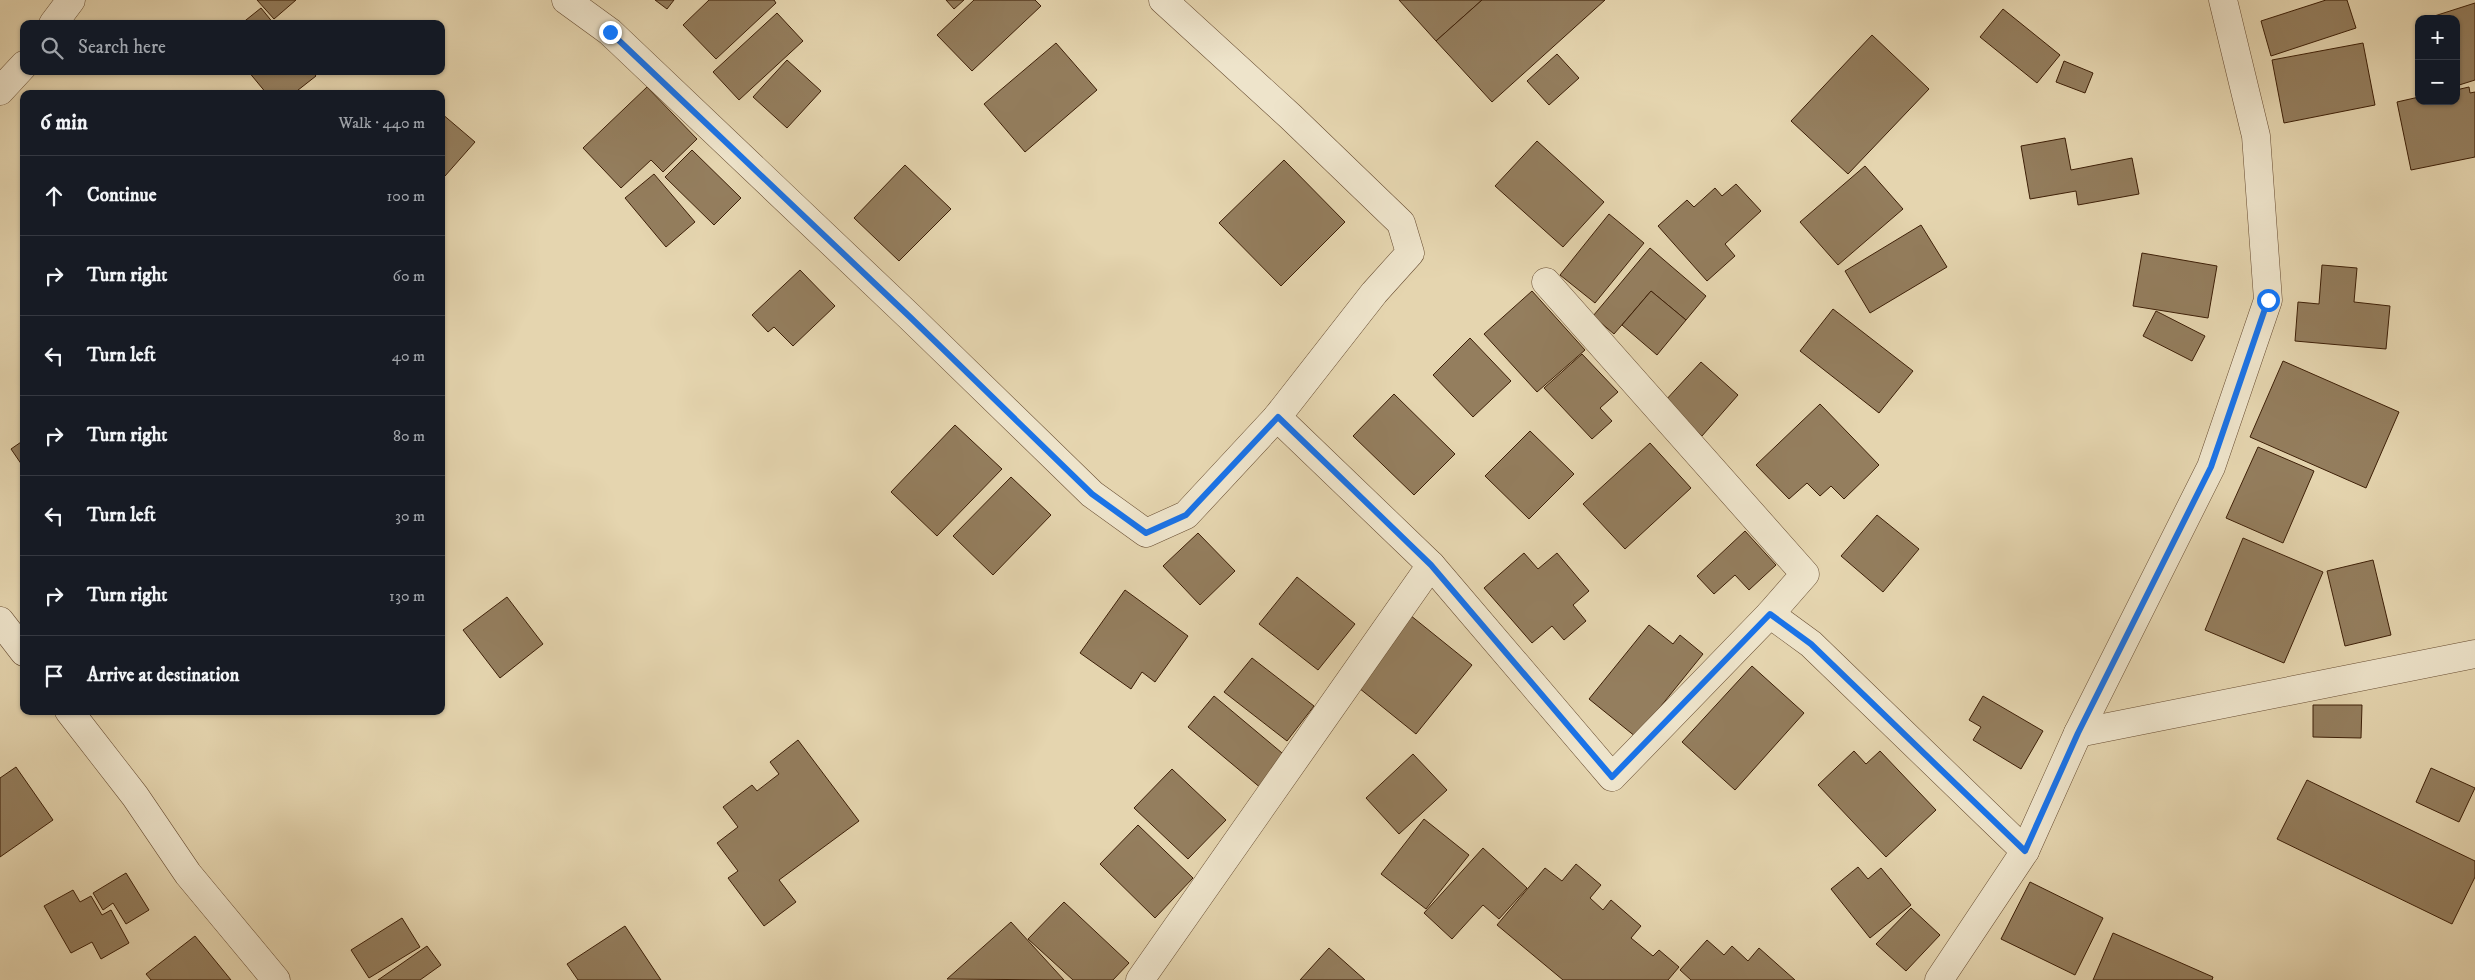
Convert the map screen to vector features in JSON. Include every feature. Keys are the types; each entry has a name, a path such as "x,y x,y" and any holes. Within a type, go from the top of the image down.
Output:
{"street":[{"path":"57,20 70,0"},
{"path":"566,0 610,32 903,310 1092,494 1146,533 1186,515 1278,417 1374,293 1410,253 1401,223 1291,117 1162,0"},
{"path":"1939,980 2025,851 2078,733 2211,467 2268,300 2256,136 2223,0"},
{"path":"0,91 20,69"},
{"path":"1278,417 1431,565 1612,777 1770,614 1805,574 1546,282"},
{"path":"1140,980 1431,565"},
{"path":"1770,614 1811,644 2025,851"},
{"path":"0,621 20,647"},
{"path":"2078,733 2475,654"},
{"path":"72,715 135,796 188,874 276,980"}],"building":[{"path":"257,0 296,0 274,19"},
{"path":"655,0 674,0 667,9"},
{"path":"709,0 774,0 776,3 716,59 683,25"},
{"path":"946,0 964,0 954,9"},
{"path":"974,0 1035,0 1041,6 972,71 937,35"},
{"path":"1399,0 1482,0 1436,41"},
{"path":"1482,0 1605,0 1492,102 1436,41"},
{"path":"2326,0 2347,0 2356,28 2271,56 2261,21"},
{"path":"2475,3 2475,80 2460,85 2460,15 2438,15"},
{"path":"261,8 271,20 246,20"},
{"path":"2003,9 2060,55 2037,83 1980,37"},
{"path":"777,13 803,41 739,100 713,72"},
{"path":"1872,35 1929,89 1848,174 1791,121"},
{"path":"1056,43 1097,90 1025,152 984,104"},
{"path":"2363,43 2375,105 2284,123 2272,60"},
{"path":"1557,54 1579,78 1549,105 1527,81"},
{"path":"787,60 821,91 787,128 753,97"},
{"path":"2064,61 2093,73 2085,93 2056,82"},
{"path":"251,75 316,76 298,90 264,90"},
{"path":"647,87 697,139 663,172 651,160 621,188 583,148"},
{"path":"2469,87 2470,93 2475,92 2475,157 2411,170 2397,102 2415,98 2415,105 2460,105 2460,89"},
{"path":"445,116 475,142 445,176"},
{"path":"2065,138 2071,170 2132,158 2139,194 2078,205 2076,191 2030,199 2021,146"},
{"path":"1537,141 1604,202 1563,247 1495,186"},
{"path":"692,150 741,198 714,225 665,177"},
{"path":"1284,160 1345,222 1281,286 1219,223"},
{"path":"905,165 951,209 899,261 854,218"},
{"path":"1865,166 1903,209 1838,265 1800,222"},
{"path":"654,174 695,222 666,247 625,198"},
{"path":"1736,184 1761,211 1725,244 1735,256 1707,281 1658,226 1687,200 1694,207 1715,188 1722,196"},
{"path":"1609,214 1644,243 1595,303 1560,275"},
{"path":"1921,225 1947,267 1870,313 1845,271"},
{"path":"1650,248 1706,296 1686,320 1651,291 1614,334 1593,316"},
{"path":"2142,253 2217,266 2208,318 2133,306"},
{"path":"2322,265 2357,268 2354,302 2390,306 2386,349 2295,341 2298,302 2319,304"},
{"path":"800,270 835,306 793,346 774,327 768,332 752,315"},
{"path":"1532,291 1585,350 1537,392 1484,334"},
{"path":"1651,291 1686,320 1657,355 1622,325"},
{"path":"1833,309 1913,371 1879,413 1800,351"},
{"path":"2156,311 2205,336 2192,361 2143,336"},
{"path":"1470,338 1511,381 1473,417 1433,375"},
{"path":"1582,354 1618,392 1600,408 1612,421 1592,439 1544,388"},
{"path":"2283,361 2399,412 2366,488 2250,437"},
{"path":"1701,362 1738,395 1702,436 1664,402"},
{"path":"1394,394 1455,454 1414,495 1353,436"},
{"path":"1820,404 1879,465 1844,499 1831,486 1820,496 1807,483 1789,499 1756,465"},
{"path":"955,425 1002,469 937,536 891,492"},
{"path":"1530,431 1574,474 1529,519 1485,476"},
{"path":"20,443 20,462 11,449"},
{"path":"1650,443 1691,488 1625,549 1583,504"},
{"path":"2258,447 2314,471 2283,543 2226,518"},
{"path":"1011,477 1051,515 993,575 953,536"},
{"path":"1877,515 1919,549 1883,592 1841,556"},
{"path":"1745,531 1776,565 1749,590 1735,575 1714,594 1697,576"},
{"path":"1198,533 1235,571 1200,605 1163,566"},
{"path":"2243,538 2323,572 2284,663 2205,630"},
{"path":"1524,553 1538,569 1557,553 1589,591 1573,605 1586,621 1564,640 1552,626 1532,643 1484,588"},
{"path":"2373,560 2391,635 2345,646 2327,571"},
{"path":"1297,577 1355,624 1318,670 1259,624"},
{"path":"1125,590 1188,636 1155,682 1142,672 1131,689 1080,653"},
{"path":"507,597 543,644 500,678 463,630"},
{"path":"1410,615 1472,665 1416,734 1354,684"},
{"path":"1649,625 1673,644 1680,635 1703,654 1636,737 1589,699"},
{"path":"1252,658 1314,706 1287,741 1224,692"},
{"path":"1752,666 1804,713 1735,790 1682,742"},
{"path":"1214,696 1288,758 1262,789 1188,727"},
{"path":"1983,696 2043,731 2021,769 1973,740 1981,727 1969,720"},
{"path":"2313,705 2362,705 2361,738 2313,737"},
{"path":"798,740 859,821 779,880 796,902 764,926 728,878 738,871 717,843 738,827 723,807 752,785 757,791 779,774 770,762"},
{"path":"1854,751 1866,764 1880,751 1936,810 1886,857 1818,785"},
{"path":"1413,754 1447,790 1399,834 1366,798"},
{"path":"16,767 53,820 0,857 0,778"},
{"path":"2431,768 2475,788 2459,822 2416,802"},
{"path":"1172,769 1226,820 1188,859 1134,808"},
{"path":"2307,780 2475,861 2475,877 2452,924 2277,839"},
{"path":"1424,819 1469,855 1426,909 1381,874"},
{"path":"1138,825 1193,878 1155,918 1100,864"},
{"path":"1483,848 1527,888 1499,919 1483,905 1452,939 1424,913"},
{"path":"1576,864 1601,885 1590,898 1603,910 1611,900 1641,926 1631,938 1653,956 1659,950 1679,967 1668,980 1563,980 1497,925 1545,868 1562,881"},
{"path":"1858,867 1868,879 1881,868 1911,905 1870,938 1831,889"},
{"path":"126,873 149,910 126,924 113,903 103,910 93,893"},
{"path":"2030,882 2103,918 2075,975 2001,939"},
{"path":"73,890 80,902 91,896 102,915 111,910 129,943 101,959 92,942 71,953 44,906"},
{"path":"1064,902 1129,963 1113,980 1073,980 1028,939"},
{"path":"1911,908 1940,935 1906,971 1876,944"},
{"path":"402,918 420,947 369,978 351,950"},
{"path":"1011,922 1064,980 947,979"},
{"path":"625,926 661,980 578,980 567,964"},
{"path":"2113,933 2213,977 2212,980 2093,980"},
{"path":"195,936 231,980 151,980 146,974"},
{"path":"1707,940 1724,955 1732,946 1748,961 1759,948 1795,980 1691,980 1680,970"},
{"path":"427,946 441,965 420,980 378,980"},
{"path":"1329,948 1365,980 1300,980"}],"route":[{"path":"610,32 910,317 1092,494 1146,533 1186,515 1278,417 1431,565 1612,777 1770,614 1811,644 2025,851 2078,733 2211,467 2268,300"}]}
